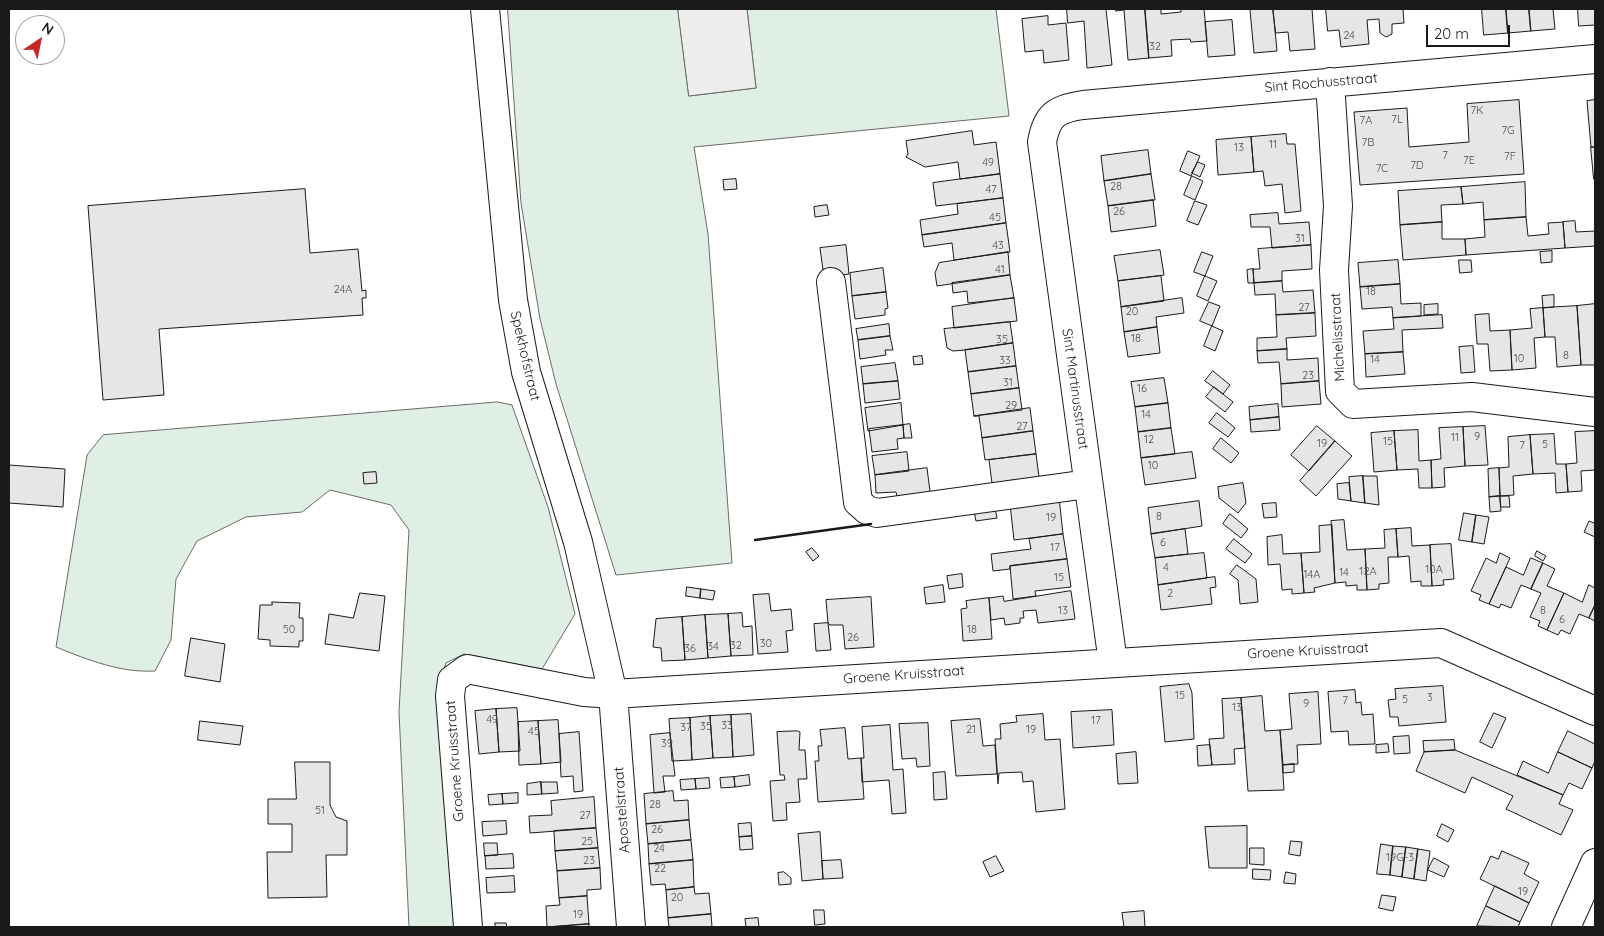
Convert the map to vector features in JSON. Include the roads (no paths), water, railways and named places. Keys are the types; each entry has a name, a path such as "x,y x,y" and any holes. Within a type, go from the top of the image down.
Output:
{"street":[{"name":"Spekhofstraat","path":"485,9 513,300 526,372 578,542 613,694"},
{"name":"Sint Rochusstraat","path":"1051,117 1066,107 1083,105 1595,59"},
{"name":"Michelisstraat","path":"1330,82 1338,206 1334,270 1340,391 1353,404 1472,397 1595,412"},
{"name":"Sint Martinusstraat","path":"1051,117 1045,128 1042,142 1113,662"},
{"path":"830,282 858,502 867,510 877,513 1088,484"},
{"name":"Groene Kruisstraat","path":"468,927 450,696 452,680 462,671 473,670 584,692 613,694 1441,643 1595,711"},
{"name":"Apostelstraat","path":"613,694 631,927"},
{"path":"1566,927 1595,863"}]}
